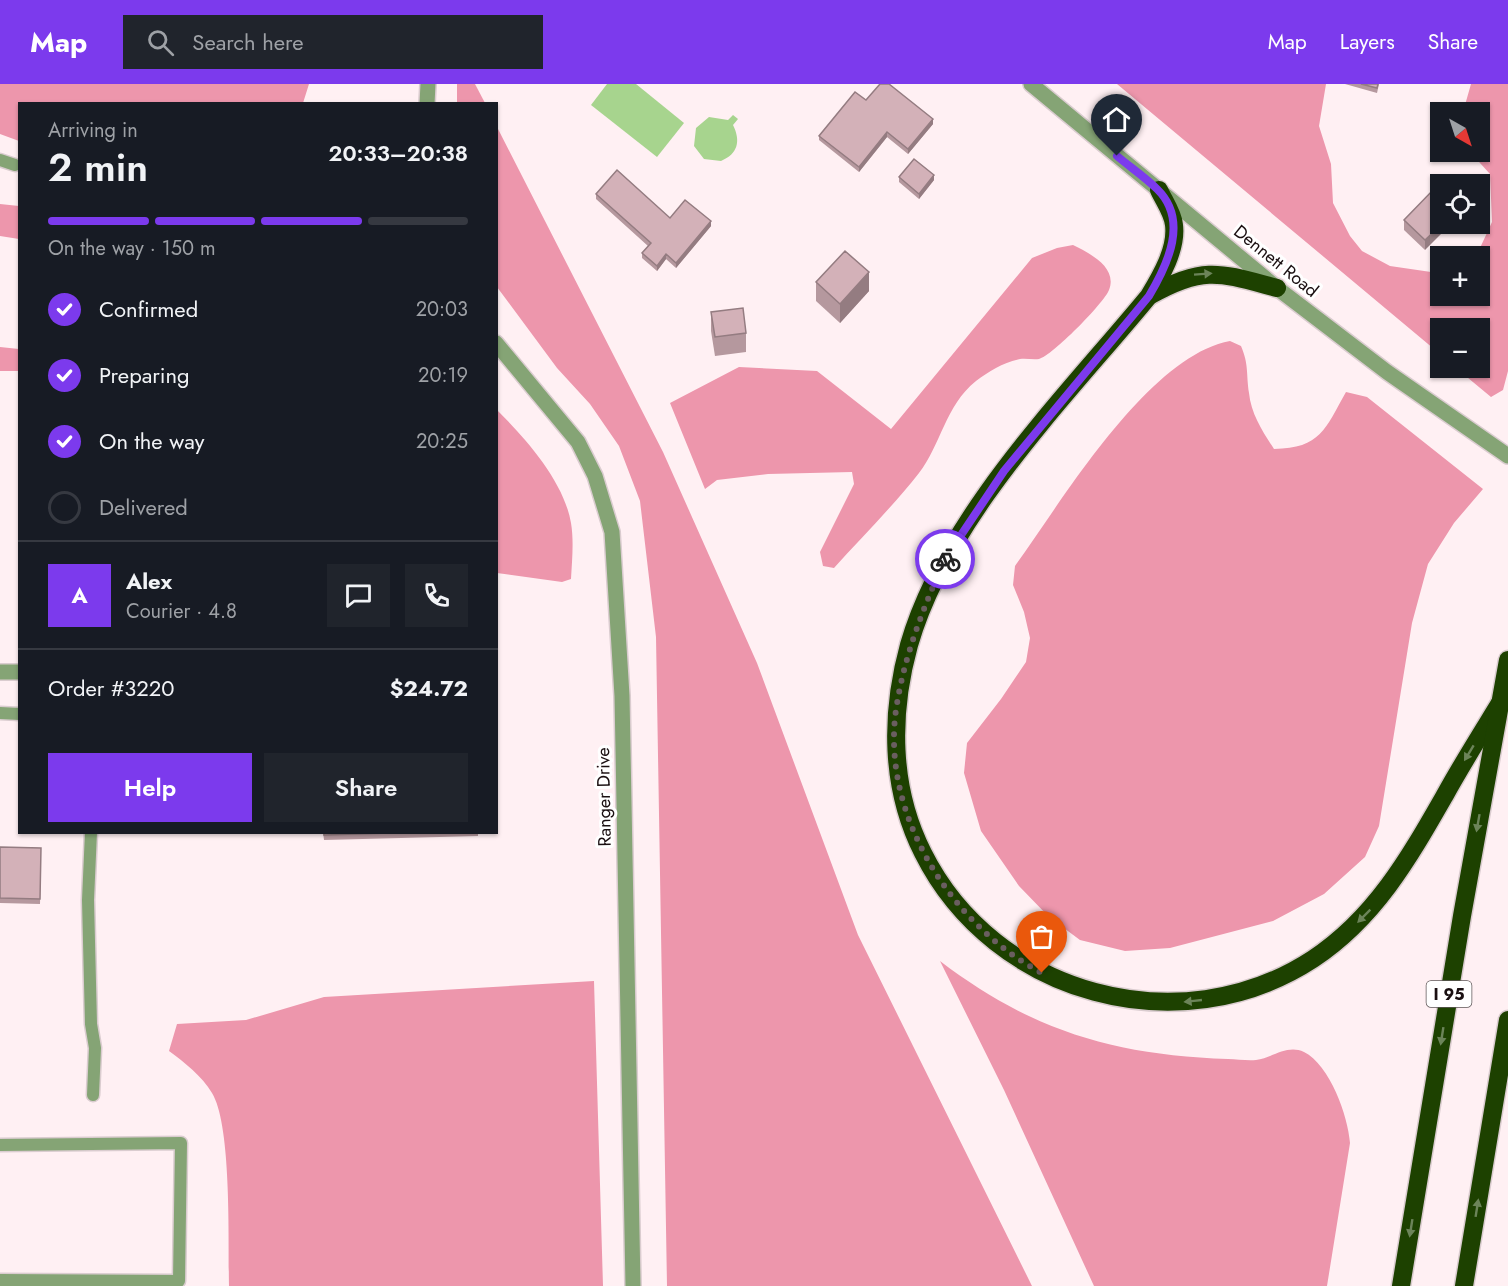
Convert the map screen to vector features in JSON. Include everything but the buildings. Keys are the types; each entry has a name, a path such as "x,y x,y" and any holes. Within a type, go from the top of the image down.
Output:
{"highway":[{"path":"1159,190 1170,212 1174,236 1161,276 1149,296 1004,471 947,556 910,642 896,712 895,747 900,783 909,817 923,853 964,912 992,940 1025,964 1059,981 1090,992 1135,1001 1174,1002 1214,999 1257,986 1312,959 1347,933 1376,904 1405,863 1500,703"},
{"path":"1149,296 1193,275 1239,277 1277,288"},
{"name":"I 95","path":"1401,1286 1508,660"},
{"path":"1464,1286 1508,1020"}],"street":[{"path":"427,102 428,84"},
{"name":"Dennett Road","path":"1031,84 1277,288 1387,372 1508,456"},
{"name":"Ranger Drive","path":"498,345 578,442 595,476 612,532 622,696 633,1286"},
{"path":"0,672 18,672"}],"lane":[{"path":"0,160 15,165"},
{"path":"0,712 18,714"},
{"path":"91,834 88,900 91,1024 95,1047 93,1095"},
{"path":"0,1145 181,1143 179,1281 0,1280"}],"shaded area":[{"path":"0,84 309,84 303,102 18,102 18,141 0,134"},
{"path":"457,84 475,84 484,102 457,102"},
{"path":"607,84 636,84 684,123 657,157 591,105"},
{"path":"1117,84 1326,84 1319,126 1331,164 1333,203 1350,236 1362,251 1390,266 1430,272 1430,306 1490,306 1490,246 1481,246 1486,234 1490,234 1492,222 1490,174 1479,162 1490,162 1490,102 1466,102 1471,84 1508,84 1508,371 1503,390 1491,397 1468,378 1490,378 1490,318 1430,318 1430,346"},
{"path":"733,115 738,119 733,125 737,136 734,151 721,161 704,159 694,146 696,128 709,117 728,120"},
{"path":"498,129 663,452 757,663 858,935 1032,1286 667,1286 656,637 640,501 619,446 590,404 557,368 498,288"},
{"path":"0,204 18,206 18,239 0,236"},
{"path":"1073,245 1094,257 1106,268 1111,282 1105,297 1077,328 1046,356 1039,359 1014,360 1002,365 981,377 966,391 950,414 919,473 834,568 823,566 820,552 854,484 852,472 768,474 717,480 705,489 670,403 739,367 817,371 891,429 1032,258 1057,248"},
{"path":"1230,341 1241,346 1244,353 1252,408 1274,449 1302,445 1320,434 1346,392 1367,397 1483,489 1454,523 1428,564 1412,623 1379,826 1365,857 1324,894 1273,921 1170,948 1125,951 1080,940 1049,917 1019,886 981,831 964,773 967,743 1026,662 1030,638 1024,612 1013,585 1015,566 1082,470 1138,402 1168,373 1199,352"},
{"path":"0,347 18,349 18,371 0,371"},
{"path":"498,411 542,461 567,507 572,530 571,579 562,582 498,573"},
{"path":"940,961 974,985 1041,1022 1111,1045 1187,1057 1249,1060 1262,1059 1286,1050 1298,1050 1313,1059 1322,1068 1336,1092 1346,1119 1350,1143 1327,1286 1094,1286 1004,1090"},
{"path":"594,981 603,1286 229,1286 228,1185 223,1131 218,1109 208,1087 169,1051 177,1024 246,1020 324,997"}],"way so far":[{"path":"945,559 910,642 902,678 896,712 895,747 900,783 909,817 923,853 942,884 964,912 992,940 1025,964 1042,973"}],"route":[{"path":"945,559 1004,471 1149,296 1161,276 1174,236 1174,224 1170,212 1159,190 1117,156"}]}
